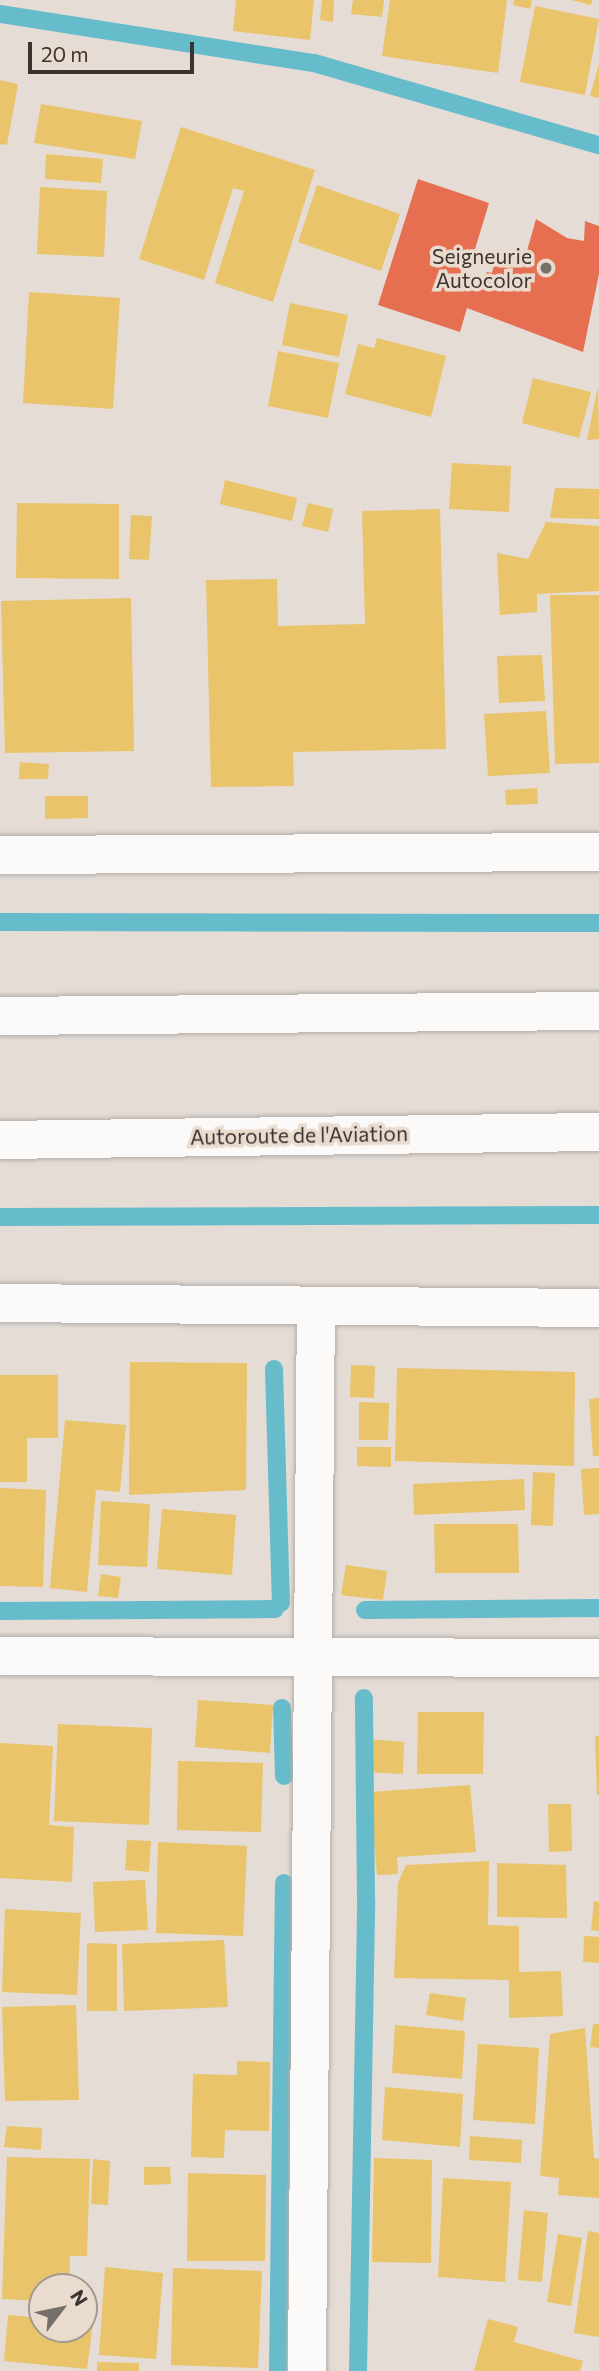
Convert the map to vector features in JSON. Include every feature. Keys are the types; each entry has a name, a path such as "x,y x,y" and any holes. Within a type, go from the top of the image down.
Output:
{"main road":[{"path":"0,855 599,852"},
{"path":"0,1016 599,1012"},
{"name":"Autoroute de l'Aviation","path":"0,1140 599,1132"},
{"path":"0,1303 599,1308"},
{"path":"307,2371 316,1307"},
{"path":"0,1656 315,1659 599,1657"}],"building: Logements":[{"path":"236,0 314,0 310,40 233,31"},
{"path":"322,0 334,0 333,22 320,20"},
{"path":"353,0 384,0 382,17 351,14"},
{"path":"390,0 507,0 498,73 382,56"},
{"path":"514,0 532,0 530,9 513,5"},
{"path":"571,0 592,0 591,5"},
{"path":"535,6 599,19 585,95 520,82"},
{"path":"599,64 599,98 590,96"},
{"path":"0,80 18,84 7,145 0,144"},
{"path":"41,104 142,121 135,159 34,143"},
{"path":"181,127 315,170 273,302 215,283 244,191 233,188 204,280 139,259"},
{"path":"46,154 103,159 101,183 45,179"},
{"path":"317,185 400,214 381,271 298,242"},
{"path":"40,187 107,191 104,257 37,254"},
{"path":"29,292 120,298 113,409 23,403"},
{"path":"290,303 348,315 339,357 282,345"},
{"path":"377,338 446,356 431,417 345,394 358,344 374,348"},
{"path":"278,351 339,363 328,418 268,406"},
{"path":"533,378 591,392 579,438 522,423"},
{"path":"598,386 599,439 587,440"},
{"path":"452,463 511,466 509,512 449,509"},
{"path":"225,480 297,498 292,521 220,504"},
{"path":"555,488 599,489 599,519 550,518"},
{"path":"17,503 119,504 119,579 16,578"},
{"path":"308,503 333,509 328,532 302,526"},
{"path":"440,509 446,749 293,752 294,786 211,787 206,580 277,579 278,626 365,624 362,511"},
{"path":"131,515 152,516 149,560 129,559"},
{"path":"546,522 599,526 599,591 537,594 537,612 500,615 497,553 528,559"},
{"path":"550,595 599,595 599,763 555,764"},
{"path":"131,598 134,751 5,753 1,601"},
{"path":"542,655 545,701 499,703 497,656"},
{"path":"546,711 550,773 488,776 484,714"},
{"path":"20,762 49,764 48,779 19,779"},
{"path":"537,788 538,804 506,805 505,790"},
{"path":"45,796 88,796 88,818 45,819"},
{"path":"130,1362 247,1363 246,1490 129,1495"},
{"path":"351,1365 375,1366 374,1398 350,1397"},
{"path":"397,1368 575,1372 574,1466 395,1461"},
{"path":"0,1375 58,1375 58,1438 27,1438 27,1482 0,1482"},
{"path":"599,1398 599,1456 593,1456 589,1399"},
{"path":"359,1402 389,1403 388,1440 359,1440"},
{"path":"65,1420 126,1425 120,1492 96,1490 87,1592 50,1588"},
{"path":"357,1447 391,1447 391,1467 357,1466"},
{"path":"599,1468 599,1514 584,1515 581,1469"},
{"path":"533,1472 555,1473 553,1526 531,1525"},
{"path":"524,1479 525,1510 414,1515 413,1484"},
{"path":"0,1488 46,1490 43,1587 0,1586"},
{"path":"101,1501 150,1504 147,1567 98,1565"},
{"path":"162,1509 236,1515 232,1575 157,1569"},
{"path":"434,1524 518,1524 519,1573 435,1573"},
{"path":"346,1565 387,1571 383,1600 341,1595"},
{"path":"101,1574 121,1577 118,1598 98,1596"},
{"path":"198,1700 273,1705 270,1753 195,1747"},
{"path":"418,1712 484,1712 483,1774 417,1774"},
{"path":"58,1724 152,1728 149,1825 54,1821"},
{"path":"595,1736 599,1736 599,1795 597,1795"},
{"path":"368,1739 404,1742 403,1774 366,1772"},
{"path":"0,1743 53,1746 49,1825 74,1827 72,1882 0,1878"},
{"path":"178,1761 263,1763 261,1832 177,1830"},
{"path":"470,1785 476,1852 397,1857 398,1874 377,1875 370,1792"},
{"path":"548,1804 571,1804 572,1851 549,1852"},
{"path":"127,1840 151,1841 149,1872 125,1870"},
{"path":"158,1842 247,1846 243,1936 156,1933"},
{"path":"489,1861 488,1925 519,1926 519,1972 561,1971 563,2016 509,2018 509,1980 394,1978 398,1883 406,1865"},
{"path":"497,1863 566,1865 567,1918 497,1917"},
{"path":"145,1880 148,1930 95,1932 93,1882"},
{"path":"594,1901 599,1902 599,1931 591,1930"},
{"path":"5,1909 81,1913 77,1995 2,1992"},
{"path":"584,1936 599,1937 599,1963 583,1962"},
{"path":"224,1940 228,2007 124,2011 122,1944"},
{"path":"87,1943 117,1944 117,2011 87,2011"},
{"path":"430,1993 466,1998 463,2021 426,2015"},
{"path":"76,2005 79,2100 5,2101 2,2007"},
{"path":"593,2024 599,2024 599,2048 590,2047"},
{"path":"395,2025 465,2031 462,2079 392,2073"},
{"path":"585,2028 594,2158 599,2159 599,2198 558,2195 559,2178 540,2176 550,2034"},
{"path":"478,2044 539,2048 535,2124 473,2120"},
{"path":"237,2061 270,2062 269,2131 225,2130 224,2158 191,2157 193,2074 237,2075"},
{"path":"385,2087 463,2094 460,2147 382,2140"},
{"path":"7,2126 42,2128 41,2150 4,2147"},
{"path":"470,2136 522,2140 521,2163 469,2160"},
{"path":"7,2157 90,2159 87,2256 70,2256 69,2273 28,2273 28,2300 2,2299"},
{"path":"374,2158 432,2160 431,2263 372,2262"},
{"path":"93,2159 110,2161 108,2205 91,2204"},
{"path":"144,2167 170,2167 171,2184 144,2185"},
{"path":"188,2173 266,2175 265,2261 187,2261"},
{"path":"443,2178 511,2182 505,2282 438,2277"},
{"path":"524,2210 548,2213 542,2282 518,2280"},
{"path":"588,2231 599,2233 599,2337 574,2333"},
{"path":"558,2234 582,2238 571,2306 547,2302"},
{"path":"105,2267 163,2273 156,2359 99,2355"},
{"path":"173,2268 262,2271 258,2368 171,2365"},
{"path":"8,2315 28,2317 28,2343 90,2343 87,2369 4,2361"},
{"path":"488,2319 518,2327 514,2342 583,2361 580,2371 474,2371"},
{"path":"97,2362 139,2363 139,2371 97,2371"}],"building: Commerces":[{"name":"Seigneurie Autocolor","path":"418,179 489,203 466,279 480,284 487,272 492,273 496,256 523,265 536,219 567,238 584,241 585,221 599,226 599,274 583,352 467,308 460,332 378,305"}],"waterway":[{"path":"0,14 314,63 599,145"},
{"path":"0,922 599,923"},
{"path":"0,1217 599,1215"},
{"path":"274,1369 281,1603"},
{"path":"365,1610 599,1608"},
{"path":"0,1611 275,1609"},
{"path":"358,2371 366,1900 364,1698"},
{"path":"282,1708 284,1776"},
{"path":"278,2371 284,1883"}],"place":[{"name":"Seigneurie Autocolor","path":"546,268"}]}
